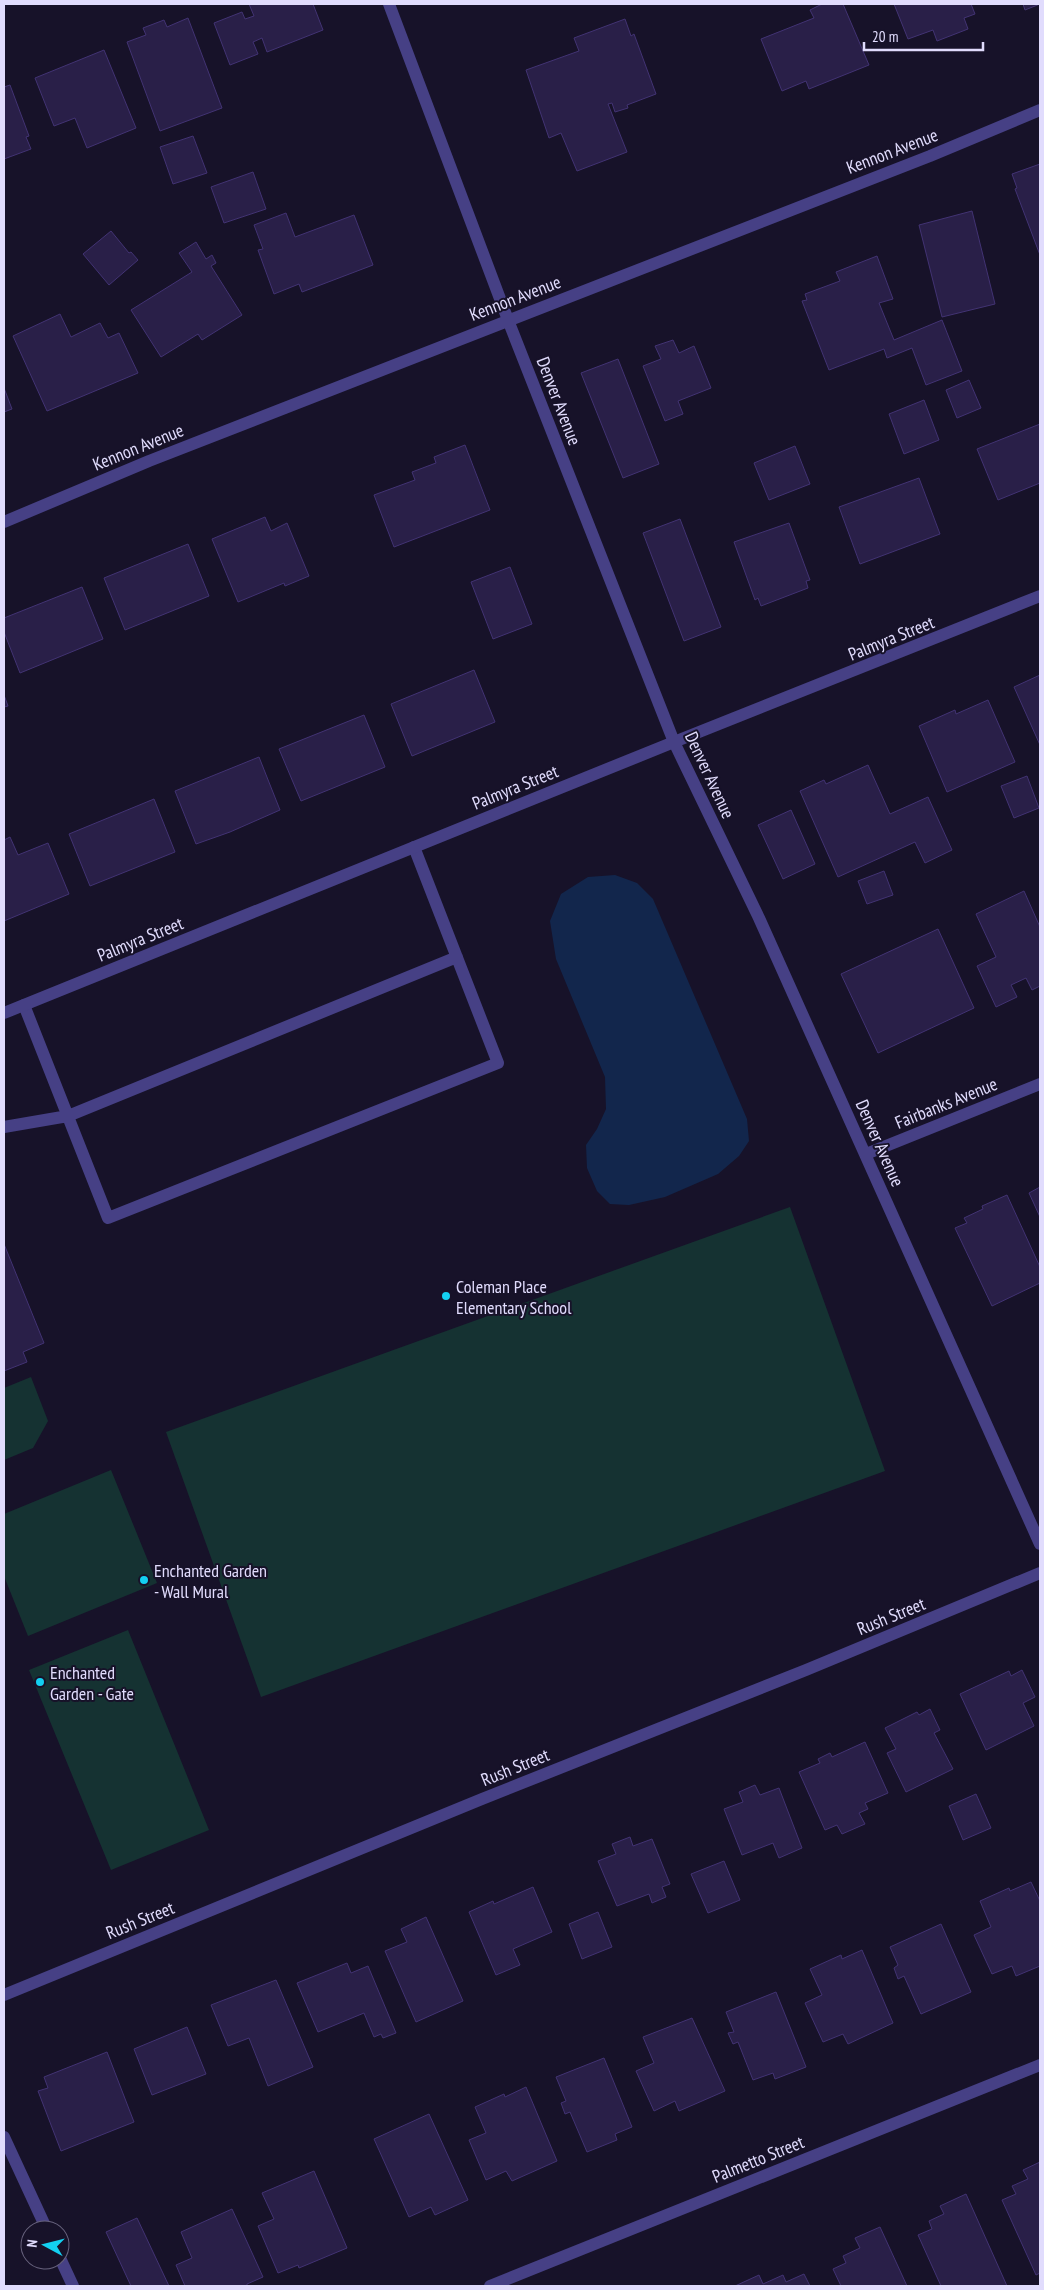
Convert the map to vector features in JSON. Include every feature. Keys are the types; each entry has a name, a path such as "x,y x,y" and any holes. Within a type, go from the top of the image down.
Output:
{"street":[{"name":"Denver Avenue","path":"389,4 508,320 674,742 759,918 1040,1544"},
{"name":"Kennon Avenue","path":"4,522 149,461 930,156 1040,110"},
{"name":"Palmyra Street","path":"4,1013 1040,596"},
{"path":"24,1005 108,1218 498,1063 414,847"},
{"path":"4,1127 68,1116 457,958"},
{"name":"Fairbanks Avenue","path":"866,1154 1040,1084"},
{"name":"Rush Street","path":"4,1996 473,1802 796,1674 1040,1573"},
{"name":"Palmetto Street","path":"490,2286 1040,2065"},
{"path":"4,2137 42,2220"},
{"path":"66,2270 73,2286"}],"green space":[{"path":"790,1207 885,1471 261,1697 166,1432"},
{"path":"31,1377 48,1421 33,1448 4,1460 4,1388"},
{"path":"111,1470 157,1583 28,1636 4,1576 4,1514"},
{"path":"128,1630 209,1830 111,1870 29,1670"}],"water":[{"path":"615,875 637,883 653,899 747,1119 749,1141 739,1156 718,1174 665,1197 629,1205 610,1204 597,1191 587,1168 586,1145 597,1129 606,1109 605,1077 556,959 550,921 561,894 588,877"}],"building":[{"path":"249,4 313,4 323,30 267,52 262,38 253,42 258,54 230,65 214,23 242,12 245,19 254,16"},
{"path":"822,4 843,4 869,65 809,89 806,81 782,91 761,39 814,18 810,10"},
{"path":"894,4 971,4 975,14 964,18 968,29 937,41 933,30 908,39"},
{"path":"1023,4 1040,4 1025,10"},
{"path":"188,18 222,108 160,131 127,42 146,35 143,28 164,20 167,27"},
{"path":"625,19 631,36 634,34 656,94 627,105 628,108 615,112 612,103 608,104 627,152 577,171 561,133 549,138 526,70 579,51 574,38"},
{"path":"104,50 136,128 87,148 75,118 54,126 35,78"},
{"path":"10,85 29,136 26,137 31,149 4,159 4,87"},
{"path":"193,136 207,173 173,184 160,147"},
{"path":"1040,164 1040,255 1015,189 1017,188 1012,174"},
{"path":"253,172 266,209 224,223 211,187"},
{"path":"972,211 995,304 942,317 919,225"},
{"path":"286,213 295,237 354,215 373,265 302,292 299,284 274,294 258,250 263,249 254,225"},
{"path":"111,231 129,253 131,252 138,260 109,285 83,254"},
{"path":"196,242 206,259 212,255 216,263 211,266 242,315 202,340 198,334 161,357 131,310 192,272 179,253"},
{"path":"877,256 893,299 879,303 894,340 942,320 962,371 926,385 912,348 887,358 884,349 829,370 802,301 807,300 805,294 840,281 836,272"},
{"path":"60,314 71,337 100,323 108,338 119,333 138,373 47,411 13,336"},
{"path":"673,340 679,353 694,346 711,388 678,401 683,414 665,421 643,366 661,359 655,346"},
{"path":"618,359 659,464 623,478 581,373"},
{"path":"969,380 981,408 957,418 946,390"},
{"path":"4,388 12,409 4,412"},
{"path":"924,400 939,440 904,454 889,414"},
{"path":"1040,424 1040,483 998,500 977,449"},
{"path":"465,445 490,510 394,547 374,495 415,480 412,472 436,463 434,457"},
{"path":"795,446 810,484 769,500 754,463"},
{"path":"919,478 940,534 860,564 839,507"},
{"path":"265,517 271,531 287,523 309,576 285,586 284,583 238,602 212,539"},
{"path":"680,519 721,627 684,641 643,533"},
{"path":"789,523 810,580 806,581 808,588 761,606 758,598 755,600 734,542"},
{"path":"188,544 209,596 125,630 104,578"},
{"path":"510,567 532,624 493,639 471,582"},
{"path":"82,587 103,639 20,673 4,632 4,618"},
{"path":"474,670 495,722 412,756 391,704"},
{"path":"1040,675 1040,745 1014,687"},
{"path":"4,695 8,706 4,707"},
{"path":"988,700 1015,762 947,792 919,726 955,710 956,714"},
{"path":"364,715 385,767 301,801 279,749"},
{"path":"259,757 280,810 230,832 196,844 175,791"},
{"path":"868,765 890,814 928,797 952,850 925,863 915,842 838,877 800,791 824,780 826,784"},
{"path":"1027,776 1039,808 1014,818 1001,786"},
{"path":"154,799 175,852 90,886 69,834"},
{"path":"791,810 815,864 783,879 758,825"},
{"path":"10,837 18,855 48,843 69,894 4,921 4,840"},
{"path":"884,871 893,895 867,904 858,881"},
{"path":"1024,891 1040,927 1040,986 1032,990 1026,978 1011,985 1017,997 996,1007 977,966 996,957 976,914"},
{"path":"938,929 974,1008 878,1053 841,974"},
{"path":"1040,1187 1040,1217 1029,1193"},
{"path":"1007,1195 1040,1267 1040,1283 992,1306 955,1228 967,1223 964,1218 983,1209 982,1206"},
{"path":"4,1244 44,1343 23,1352 27,1362 4,1371"},
{"path":"1022,1670 1035,1697 1023,1703 1034,1726 986,1750 960,1694 1009,1671 1011,1676"},
{"path":"930,1709 940,1730 934,1733 953,1769 906,1792 887,1753 896,1749 885,1728 917,1712 919,1715"},
{"path":"865,1742 888,1793 865,1803 868,1809 859,1813 865,1824 842,1834 837,1825 825,1830 799,1772 820,1763 818,1759 830,1753 832,1757"},
{"path":"755,1785 760,1795 779,1788 802,1848 779,1858 773,1843 742,1855 724,1809 743,1802 739,1792"},
{"path":"976,1794 991,1828 963,1840 949,1806"},
{"path":"630,1837 633,1846 652,1839 670,1884 662,1887 666,1897 652,1903 649,1894 617,1906 598,1861 616,1854 612,1844"},
{"path":"724,1861 740,1900 708,1913 691,1874"},
{"path":"1031,1882 1040,1901 1040,1966 1016,1976 1012,1966 992,1974 974,1935 991,1927 980,1901 1009,1888 1010,1891"},
{"path":"533,1887 552,1932 513,1949 520,1965 496,1975 469,1912 493,1901 494,1904"},
{"path":"598,1912 612,1947 582,1959 569,1924"},
{"path":"426,1917 463,2001 416,2022 385,1951 407,1942 401,1929"},
{"path":"941,1924 971,1992 921,2014 904,1976 898,1979 894,1968 898,1965 890,1947"},
{"path":"862,1950 893,2023 848,2044 843,2034 823,2042 805,2003 822,1995 810,1969 841,1955 842,1959"},
{"path":"347,1963 351,1973 368,1966 396,2033 383,2038 381,2034 374,2037 364,2013 318,2032 297,1983"},
{"path":"276,1980 313,2067 268,2086 249,2038 228,2046 211,2005"},
{"path":"776,1992 806,2067 775,2079 773,2073 753,2080 738,2042 733,2044 728,2033 734,2032 726,2012"},
{"path":"692,2018 725,2091 679,2111 675,2101 654,2111 636,2071 654,2063 643,2037"},
{"path":"187,2027 206,2074 152,2095 134,2049"},
{"path":"107,2052 134,2122 61,2151 38,2091 48,2088 44,2077"},
{"path":"604,2058 632,2127 615,2134 617,2140 587,2152 570,2112 565,2114 561,2103 566,2101 556,2077"},
{"path":"526,2087 557,2161 512,2181 506,2171 486,2180 469,2140 486,2133 475,2107 504,2094 505,2097"},
{"path":"429,2114 468,2200 435,2215 431,2207 409,2217 374,2139"},
{"path":"1040,2162 1040,2273 1036,2275 1002,2200 1016,2194 1012,2186 1028,2179 1023,2170"},
{"path":"314,2171 347,2248 299,2268 298,2265 278,2273 258,2226 274,2219 262,2193"},
{"path":"966,2194 1007,2286 941,2286 918,2235 932,2229 929,2221 944,2214 940,2206"},
{"path":"232,2209 263,2277 247,2284 247,2286 185,2286 176,2265 192,2258 181,2232"},
{"path":"137,2218 169,2286 131,2286 106,2232"},
{"path":"880,2227 907,2286 841,2286 833,2269 846,2263 843,2256 860,2248 855,2238"},
{"path":"804,2274 810,2286 735,2286 759,2275 763,2284 783,2275 786,2282"}],"place":[{"name":"Coleman Place Elementary School","path":"446,1296"},
{"name":"Enchanted Garden - Wall Mural","path":"144,1580"},
{"name":"Enchanted Garden - Gate","path":"40,1682"}]}
